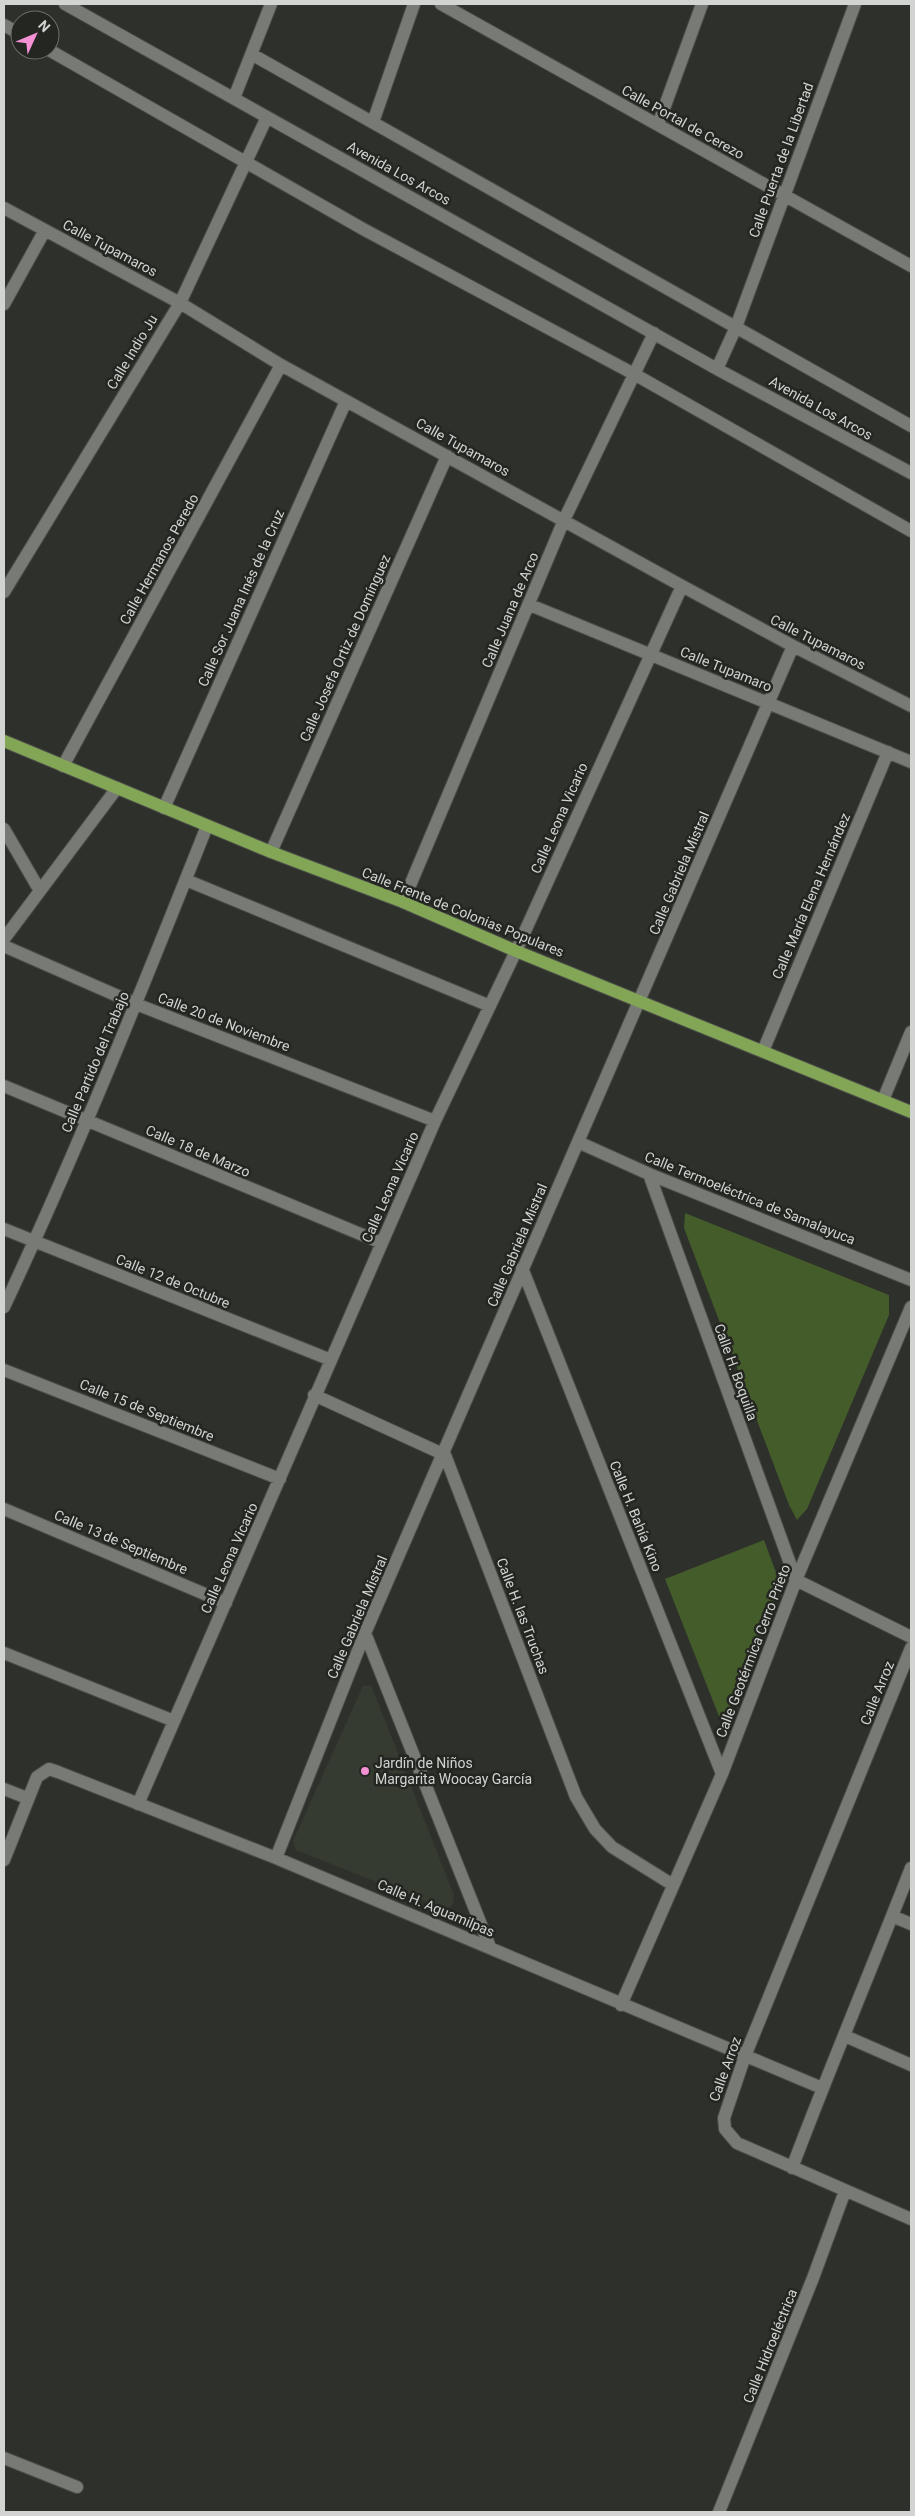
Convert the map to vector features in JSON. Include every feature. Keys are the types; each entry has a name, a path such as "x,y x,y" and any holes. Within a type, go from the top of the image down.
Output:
{"main road":[{"name":"Calle Frente de Colonias Populares","path":"4,741 271,852 403,902 516,951 641,1000 911,1112"}],"street":[{"name":"Avenida Los Arcos","path":"65,4 717,368 911,473"},
{"path":"234,98 253,55 271,4"},
{"path":"373,122 414,4"},
{"name":"Calle Portal de Cerezo","path":"441,4 911,265"},
{"path":"658,124 702,4"},
{"name":"Calle Puerta de la Libertad","path":"736,327 783,195 855,4"},
{"name":"Avenida Los Arcos","path":"253,55 911,426"},
{"path":"60,57 362,229 634,374 911,531"},
{"name":"Calle Indio Ju","path":"4,592 180,303 267,117"},
{"name":"Calle Tupamaros","path":"4,208 180,303 282,366 682,586 793,646 911,706"},
{"path":"4,304 45,230"},
{"path":"717,368 736,327"},
{"name":"Calle Juana de Arco","path":"403,902 530,605 564,520 654,333"},
{"name":"Calle Hermanos Peredo","path":"63,766 282,366"},
{"name":"Calle Sor Juana Inés de la Cruz","path":"164,808 346,401"},
{"name":"Calle Josefa Ortiz de Domínguez","path":"271,852 447,456"},
{"name":"Calle Leona Vicario","path":"138,1804 280,1479 314,1395 435,1121 516,951 682,586"},
{"name":"Calle Tupamaro","path":"530,605 911,762"},
{"name":"Calle Gabriela Mistral","path":"276,1858 366,1633 444,1455 522,1268 641,1000 793,646"},
{"name":"Calle María Elena Hernández","path":"763,1051 888,752"},
{"path":"4,939 117,788"},
{"name":"Calle Partido del Trabajo","path":"4,1307 34,1242 136,1004 207,826"},
{"path":"4,829 40,892"},
{"path":"186,880 490,1006"},
{"name":"Calle 20 de Noviembre","path":"4,946 136,1004 435,1121"},
{"path":"883,1100 911,1032"},
{"name":"Calle 18 de Marzo","path":"4,1086 382,1244"},
{"name":"Calle Termoeléctrica de Samalayuca","path":"578,1142 649,1174 911,1280"},
{"name":"Calle H. Boquilla","path":"649,1174 796,1580"},
{"name":"Calle 12 de Octubre","path":"4,1229 331,1360"},
{"name":"Calle H. Bahía Kino","path":"522,1268 722,1774"},
{"name":"Calle Geotérmica Cerro Prieto","path":"621,2005 722,1774 796,1580 911,1307"},
{"name":"Calle 15 de Septiembre","path":"4,1370 280,1479"},
{"path":"314,1395 444,1455"},
{"name":"Calle H. las Truchas","path":"444,1455 576,1797 595,1828 612,1847 674,1885"},
{"name":"Calle 13 de Septiembre","path":"4,1509 226,1603"},
{"path":"796,1580 911,1637"},
{"path":"366,1633 490,1947"},
{"name":"Calle Arroz","path":"792,2168 736,2143 725,2128 724,2118 745,2056 911,1648"},
{"path":"4,1653 174,1721"},
{"name":"Calle H. Aguamilpas","path":"27,1798 37,1777 49,1769 58,1772 276,1858 490,1947 621,2005 822,2088"},
{"path":"4,1789 27,1798 4,1860"},
{"path":"911,1868 845,2036 822,2088 792,2168 911,2219"},
{"path":"892,1916 911,1924"},
{"path":"845,2036 911,2065"},
{"name":"Calle Hidroeléctrica","path":"719,2512 813,2278 845,2191"},
{"path":"4,2458 77,2488"}],"shaded area":[{"name":"Jardín de Niños Margarita Woocay García","path":"371,1685 454,1895 453,1904 447,1910 296,1850 293,1841 363,1686"}],"green space":[{"path":"685,1213 889,1295 889,1315 807,1509 797,1520 789,1505 684,1228"},
{"path":"764,1540 781,1586 724,1729 665,1579"}],"place":[{"name":"Jardín de Niños Margarita Woocay García","path":"365,1771"}]}
